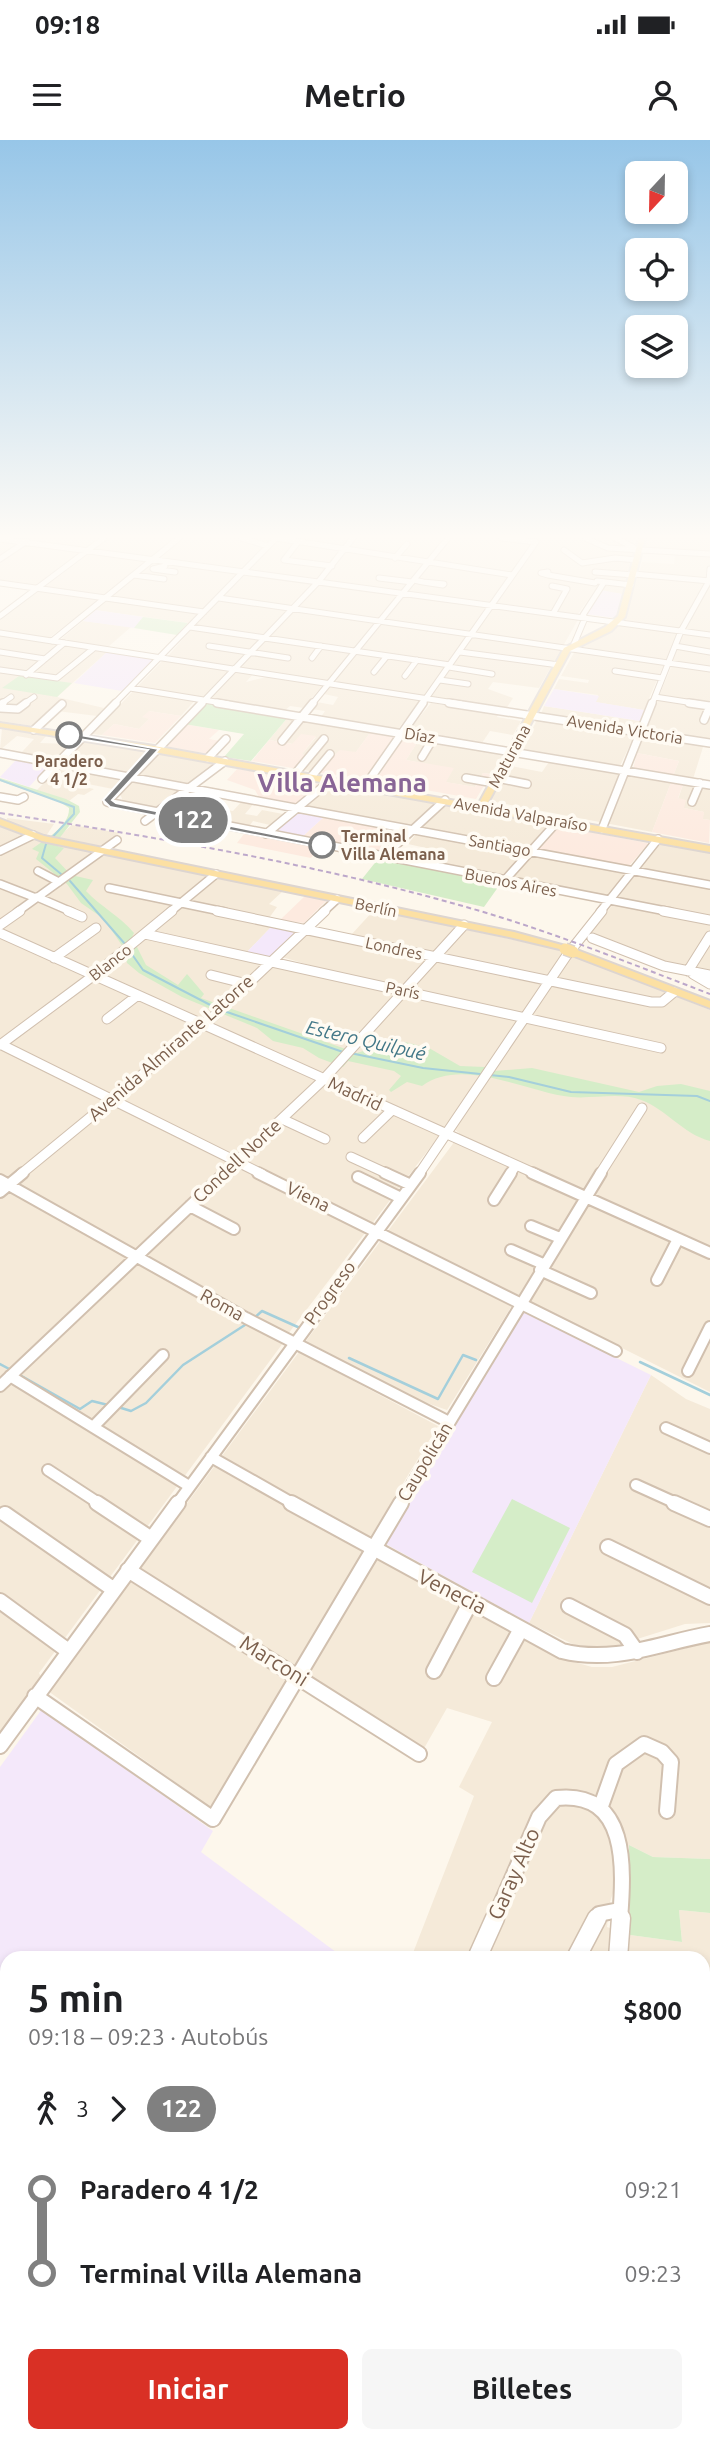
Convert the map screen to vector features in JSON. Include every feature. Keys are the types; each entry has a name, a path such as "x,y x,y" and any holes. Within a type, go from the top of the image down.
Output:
{"main road":[{"name":"Maturana","path":"481,807 572,646"},
{"name":"Avenida Valparaíso","path":"1,725 208,758 710,849"},
{"name":"Berlín","path":"1,822 38,837 464,925 569,951 710,1005"}],"street":[{"path":"26,675 61,645"},
{"name":"Avenida Victoria","path":"79,645 330,682 710,743"},
{"path":"42,779 173,645"},
{"path":"129,776 255,645"},
{"path":"317,645 492,674"},
{"path":"282,741 359,645"},
{"path":"365,786 465,645"},
{"path":"567,645 710,668"},
{"path":"209,646 288,658"},
{"path":"312,658 321,646"},
{"path":"602,829 675,646 710,652"},
{"path":"0,670 57,678 94,648"},
{"path":"0,652 45,659"},
{"path":"460,652 559,665"},
{"path":"374,672 387,656"},
{"path":"405,676 417,660"},
{"path":"615,671 662,677"},
{"path":"440,680 468,684"},
{"name":"Díaz","path":"130,688 710,785"},
{"path":"0,706 11,697"},
{"path":"0,706 18,709 34,697"},
{"path":"655,697 710,706 704,720"},
{"path":"34,730 62,704"},
{"path":"467,720 475,707"},
{"path":"422,757 434,737"},
{"path":"208,758 226,738"},
{"path":"295,774 324,739"},
{"name":"Santiago","path":"0,753 710,885"},
{"path":"311,777 330,754"},
{"path":"145,821 225,761"},
{"name":"Buenos Aires","path":"129,776 107,802 710,920"},
{"path":"466,778 527,784"},
{"path":"266,834 331,780"},
{"path":"692,802 700,783"},
{"path":"0,797 18,800 24,797"},
{"path":"383,858 445,800"},
{"path":"504,881 558,821"},
{"path":"0,852 38,837"},
{"name":"Progreso","path":"0,1746 447,1136 549,981 658,839"},
{"path":"0,925 117,840"},
{"path":"38,871 60,881"},
{"name":"Blanco","path":"0,1044 120,954 216,874"},
{"path":"0,884 82,917"},
{"name":"Londres","path":"110,888 651,1002 662,1002 674,992"},
{"name":"Avenida Almirante Latorre","path":"3,1185 215,1015 337,899"},
{"name":"Condell Norte","path":"0,1386 323,1080 464,925"},
{"path":"54,958 96,928"},
{"name":"Madrid","path":"0,933 710,1253"},
{"name":"París","path":"145,933 662,1048"},
{"path":"688,971 710,936"},
{"path":"592,938 664,966 710,975"},
{"path":"688,971 710,984"},
{"path":"211,975 247,984"},
{"path":"107,1019 138,995"},
{"name":"Viena","path":"0,1044 616,1351"},
{"name":"Caupolicán","path":"35,1696 213,1819 584,1197 642,1108"},
{"path":"363,1138 391,1111"},
{"path":"282,1119 325,1139"},
{"path":"351,1157 411,1185"},
{"path":"494,1200 515,1167"},
{"path":"358,1177 401,1198"},
{"name":"Roma","path":"3,1185 258,1325 296,1339 449,1422"},
{"path":"190,1206 234,1229"},
{"path":"531,1226 560,1238"},
{"path":"657,1280 678,1239"},
{"path":"511,1250 591,1293"},
{"path":"688,1371 710,1327"},
{"path":"93,1427 163,1355"},
{"path":"14,1373 93,1427 189,1486"},
{"path":"666,1428 710,1448"},
{"name":"Venecia","path":"211,1457 373,1547 400,1565 562,1651 580,1657 611,1659 710,1634"},
{"path":"48,1471 150,1538"},
{"path":"636,1485 710,1519"},
{"path":"5,1514 113,1589"},
{"path":"608,1547 710,1597"},
{"name":"Marconi","path":"128,1570 419,1754"},
{"path":"0,1601 68,1650"},
{"path":"434,1671 471,1601"},
{"path":"569,1606 625,1634 636,1652"},
{"path":"494,1678 522,1629"},
{"path":"618,1951 622,1860 618,1837 601,1805 616,1764 644,1744 662,1752 671,1762 667,1811"},
{"name":"Garay Alto","path":"480,1951 539,1817 556,1798 575,1796 601,1805"},
{"path":"580,1951 599,1913 619,1910"}],"shaded area":[{"path":"0,645 63,645 107,652 57,697 104,708 97,716 57,711 41,727 0,721"},
{"path":"177,645 563,645 539,688 493,682 488,689 513,698 506,709 168,656"},
{"path":"710,645 710,667 576,646"},
{"path":"575,651 664,664 644,710 595,702 598,695 554,689 559,679 588,683 589,680 561,676"},
{"path":"107,652 154,660 122,691 74,683"},
{"path":"163,660 254,673 246,682 271,676 323,685 304,707 312,709 317,702 333,705 338,697 324,694 331,686 421,700 398,729 321,717 325,711 290,706 284,711 198,697 181,716 149,711 150,718 139,729 114,724 102,735 92,734"},
{"path":"672,665 710,670 710,741 645,729"},
{"path":"554,689 599,696 596,702 644,710 640,721 544,706"},
{"path":"431,703 499,713 497,717 521,721 513,735 490,731 482,743 409,730"},
{"path":"544,706 640,721 637,729 541,714"},
{"path":"149,711 181,716 155,743 102,735 114,724 139,729 149,719 142,717"},
{"path":"289,716 372,730 356,752 333,758 316,772 298,769 302,754 316,737 293,744 269,740"},
{"path":"538,718 635,734 620,766 522,749"},
{"path":"184,724 219,730 209,739 220,741 210,754 164,746"},
{"path":"2,728 47,735 40,743 70,744 54,759 21,753 34,739 17,736 0,750"},
{"path":"372,730 395,735 365,779 316,772 340,750 356,752"},
{"path":"301,734 316,736 302,754 307,755 298,769 252,761 269,740 292,744"},
{"path":"406,735 420,738 406,760 454,768 446,782 475,787 483,773 491,774 476,799 375,781"},
{"path":"644,735 704,744 693,779 673,776 679,761 637,753"},
{"path":"420,738 505,751 491,774 483,773 475,787 445,782 453,769 406,760"},
{"path":"85,741 146,752 113,789 83,783 80,786 94,789 84,795 78,794 69,801 37,790"},
{"path":"155,753 214,765 154,808 124,804 119,791"},
{"path":"637,753 679,761 673,776 633,769"},
{"path":"17,759 50,764 29,787 0,777"},
{"path":"551,759 672,780 652,832 490,801 511,766 542,772"},
{"path":"237,769 307,780 320,785 295,804 260,799 255,790 227,780"},
{"path":"672,780 684,782 678,798 686,800 684,808 704,812 703,819 710,820 709,843 652,832"},
{"path":"684,782 710,787 710,820 702,819 704,812 684,808 678,799"},
{"path":"331,783 551,824 528,848 627,874 607,898 425,862 435,850 408,844 420,829 305,806"},
{"path":"243,800 255,802 245,814 257,816 262,810 283,814 270,825 253,821 248,828 164,810 177,801 233,811"},
{"path":"301,810 326,815 301,838 275,831"},
{"path":"326,815 402,831 379,853 301,838"},
{"path":"7,818 54,824 46,836 57,838 72,825 120,833 94,852 283,891 269,904 277,907 269,918 272,926 245,954 316,967 282,957 306,935 351,935 374,910 561,950 710,1010 710,1392 518,1296 447,1410 418,1400 306,1341 452,1145 459,1133 448,1124 288,1334 0,1173 0,824 7,824"},
{"path":"559,826 648,844 628,867 539,849"},
{"path":"244,834 318,848 311,858 237,843"},
{"path":"659,844 710,853 710,972 664,963 591,933"},
{"path":"305,896 326,901 304,923 280,920"},
{"path":"272,926 294,933 269,957 245,954"},
{"path":"0,1187 283,1343 39,1673 41,1677 0,1733"},
{"path":"523,1312 651,1375 529,1623 384,1543"},
{"path":"299,1352 438,1426 363,1549 559,1658 592,1667 612,1667 710,1642 710,1859 653,1857 629,1845 610,1902 607,1927 630,1935 682,1942 679,1910 710,1913 710,1951 414,1951 474,1796 459,1787 492,1722 447,1708 422,1752 295,1667 210,1807 48,1691"},
{"path":"651,1375 686,1399 710,1409 710,1623 685,1624 599,1651 583,1649 529,1623"},
{"path":"42,1709 213,1831 201,1852 335,1951 0,1951 0,1767"}],"green space":[{"path":"19,676 72,683 57,697 2,688"},
{"path":"205,703 289,716 251,761 224,757 244,734 184,724"},
{"path":"0,778 66,799 79,806 80,812 54,845 64,848 55,858 71,875 93,880 86,891 134,933 132,937 146,965 178,985 187,974 204,994 201,998 357,1053 384,1044 405,1042 429,1048 460,1066 485,1067 494,1071 532,1068 639,1092 657,1086 681,1084 710,1091 710,1141 691,1133 659,1109 633,1098 571,1097 495,1078 456,1074 438,1078 422,1086 407,1082 391,1092 389,1090 401,1076 394,1071 348,1061 343,1067 319,1058 303,1048 273,1041 257,1028 182,997 139,973 127,963 123,947 104,919 81,903 67,884 36,859 39,852 32,849 61,827 69,808 60,802 0,781"},
{"path":"378,859 501,883 484,907 362,879"},
{"path":"512,1499 570,1528 532,1603 472,1572"},
{"path":"629,1845 653,1857 710,1859 710,1913 679,1910 682,1942 630,1935"}],"waterway":[{"name":"Estero Quilpué","path":"0,780 74,807 74,814 46,844 42,858 61,874"},
{"name":"Estero Quilpué","path":"70,881 125,944"},
{"name":"Estero Quilpué","path":"129,950 143,970 218,1009"},
{"name":"Estero Quilpué","path":"224,1011 343,1052"},
{"name":"Estero Quilpué","path":"350,1053 423,1068 509,1077 571,1092 697,1096 710,1101"},
{"path":"253,1319 262,1311 300,1328"},
{"path":"118,1407 131,1411 146,1403 183,1365 248,1323"},
{"path":"349,1358 438,1399 463,1355 476,1360"},
{"path":"640,1362 710,1395"},
{"path":"0,1364 13,1371"},
{"path":"18,1374 80,1409 92,1401 108,1405"}],"railway":[{"path":"0,813 242,854 421,895 538,930 710,994"}],"bus line":[{"name":"122","path":"69,735 154,749 107,800 113,805 322,845"}],"place":[{"name":"Paradero 4 1/2","path":"69,735"},
{"name":"Terminal Villa Alemana","path":"322,845"}],"district":[{"name":"Villa Alemana","path":"342,783"}]}
